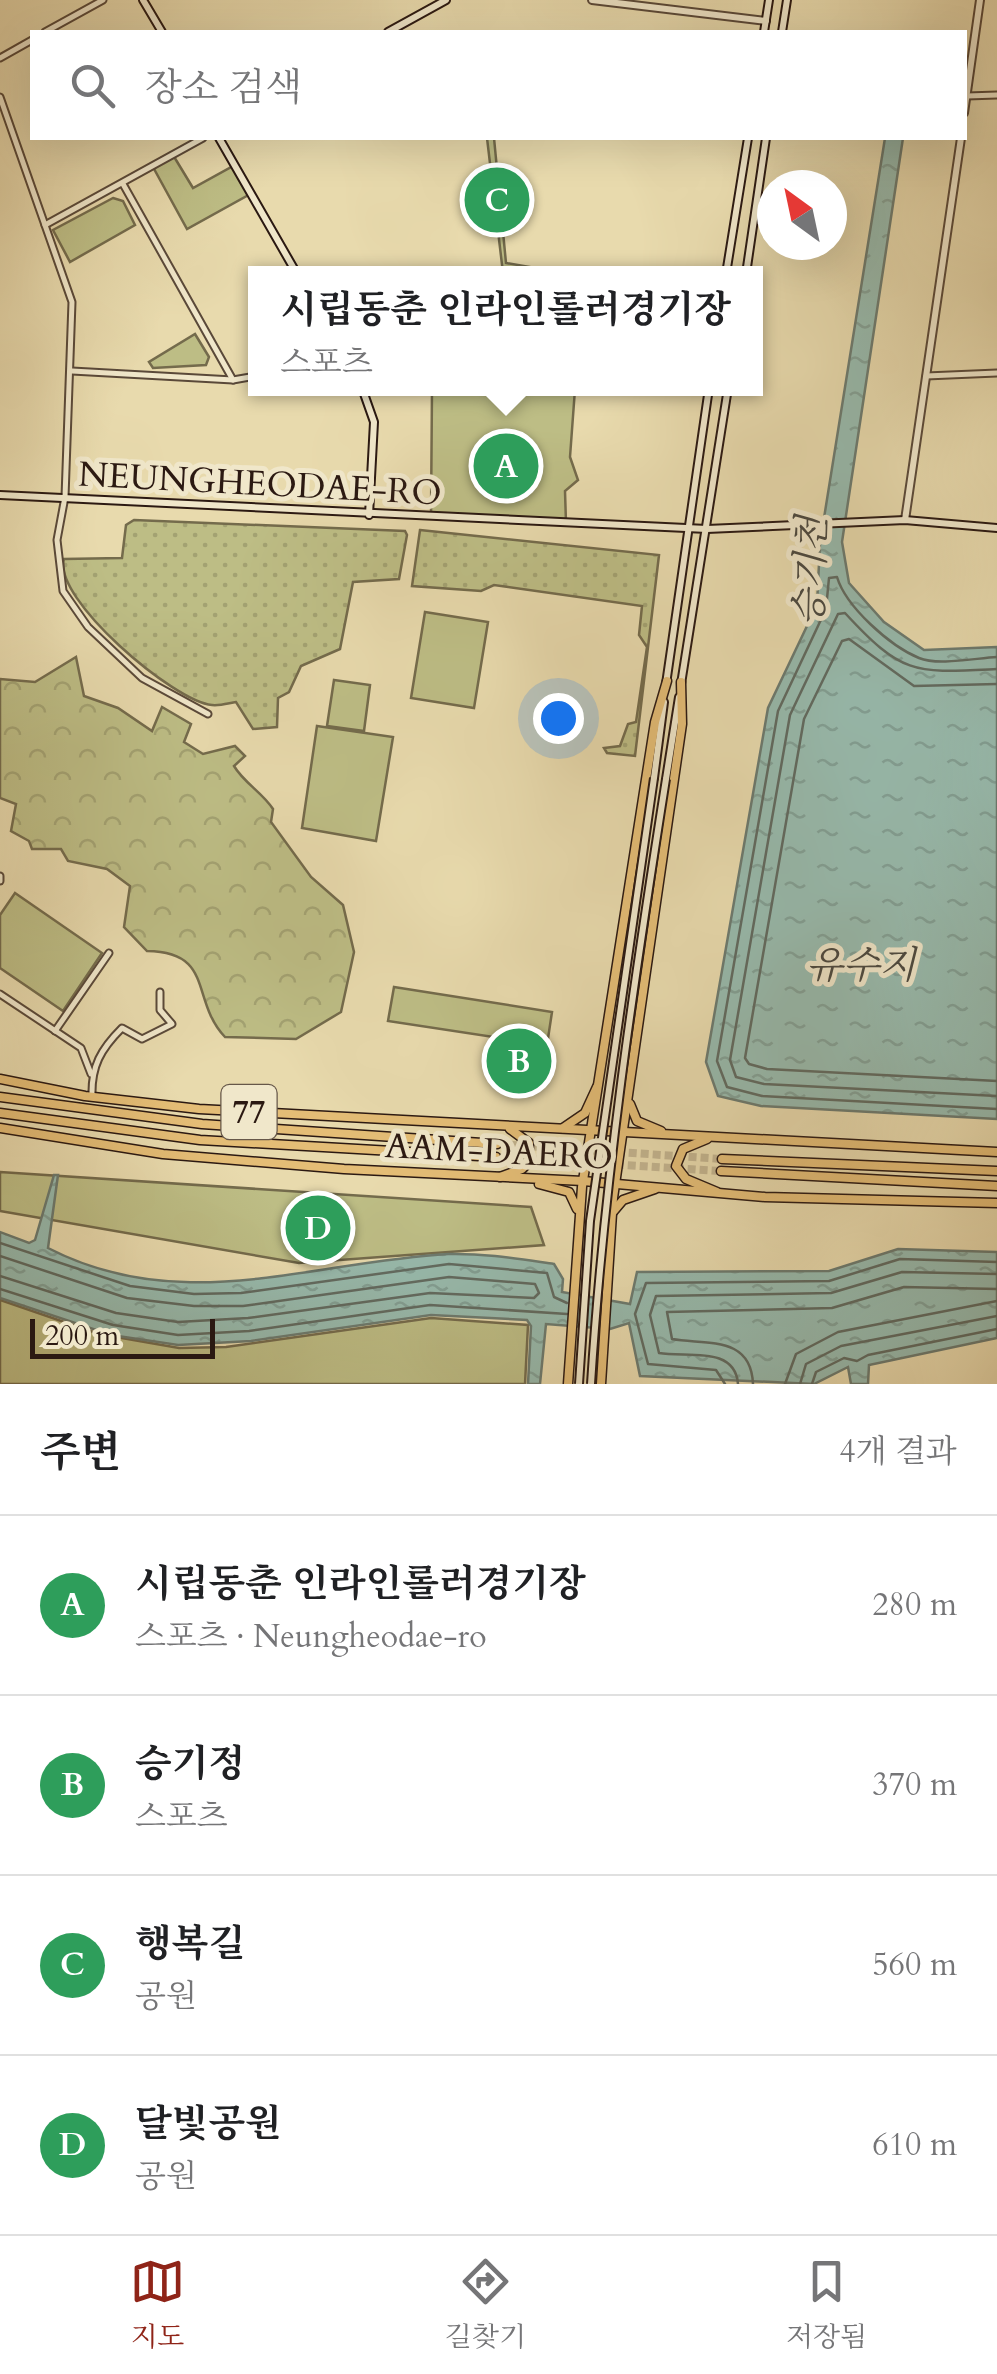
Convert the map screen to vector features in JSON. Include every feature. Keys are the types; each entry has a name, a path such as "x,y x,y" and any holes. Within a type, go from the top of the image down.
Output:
{"main road":[{"path":"143,0 161,30"},
{"path":"392,30 446,0"},
{"path":"592,0 766,21 783,28 787,0"},
{"path":"764,30 770,0"},
{"path":"967,96 980,0"},
{"path":"220,140 292,266"},
{"path":"727,266 748,140"},
{"path":"747,266 766,140"},
{"path":"905,520 961,140"},
{"path":"364,396 374,430 369,515"},
{"path":"579,1384 590,1222 707,396"},
{"path":"591,1384 602,1222 618,1084 727,396"},
{"path":"700,450 707,464 719,452"},
{"name":"NEUNGHEODAE-RO","path":"0,495 707,529 905,520 997,528"},
{"path":"568,1384 583,1182 655,722 667,681"},
{"path":"601,1384 615,1186 682,724 681,682"},
{"name":"AAM-DAERO","path":"0,1079 92,1096 199,1109 997,1152"},
{"path":"560,1129 585,1113 600,1082"},
{"path":"628,1096 637,1122 675,1135"},
{"name":"AAM-DAERO","path":"0,1097 202,1124 497,1144"},
{"name":"AAM-DAERO","path":"0,1113 200,1140 496,1157"},
{"path":"496,1178 522,1169 531,1152 520,1133 499,1126"},
{"name":"AAM-DAERO","path":"0,1128 163,1154 719,1193 997,1204"},
{"path":"711,1138 682,1149 676,1166 686,1179 719,1193"},
{"path":"722,1159 997,1171"},
{"path":"721,1171 997,1186"},
{"path":"517,1179 569,1192 579,1228"},
{"path":"612,1213 623,1200 661,1188"}],"street":[{"path":"50,30 103,0"},
{"path":"0,58 30,41"},
{"path":"967,96 997,95"},
{"path":"0,97 72,302 65,497 57,540 64,590 88,626 142,678 208,714"},
{"path":"45,225 200,140"},
{"path":"123,184 232,380"},
{"path":"72,371 232,380 248,377"},
{"path":"926,376 997,373"},
{"path":"55,1031 109,952"},
{"path":"92,1096 92,1077 101,1049 122,1028 142,1039 172,1024 160,1010 160,992"},
{"path":"0,994 81,1048 92,1077"}],"green space":[{"path":"487,140 494,140 506,263 523,266 502,266"},
{"path":"173,155 193,188 235,165 252,193 187,229 153,167"},
{"path":"113,198 123,201 135,225 70,262 53,230"},
{"path":"195,334 209,357 206,365 153,368 149,362"},
{"path":"432,396 574,396 570,457 578,480 565,491 566,523 431,517"},
{"path":"134,520 405,531 407,535 399,579 353,582 340,649 301,666 289,692 278,698 277,727 253,729 236,702 215,705 194,699 145,668 119,646 77,598 65,576 64,559 122,558 126,525"},
{"path":"420,530 659,555 635,756 607,753 604,748 620,746 628,724 636,722 647,647 639,635 642,606 494,585 481,591 412,586"},
{"path":"425,612 488,622 474,708 411,698"},
{"path":"76,657 84,696 118,708 152,731 162,707 191,724 184,742 203,754 235,746 245,756 234,766 273,809 271,822 311,877 343,905 354,952 341,1012 296,1039 225,1037 214,1023 192,969 168,953 147,951 124,927 130,886 107,869 68,861 61,849 32,849 29,841 11,831 16,804 0,798 0,679 35,682"},
{"path":"334,680 370,685 364,731 327,726"},
{"path":"317,726 393,737 376,841 302,828"},
{"path":"15,893 102,953 63,1011 0,968 0,915"},
{"path":"394,987 552,1012 547,1045 388,1021"},
{"path":"0,1172 531,1207 544,1245 299,1263 0,1211"},
{"path":"0,1300 99,1334 179,1348 226,1347 431,1318 528,1325 525,1384 0,1384"}],"water":[{"name":"유수지","path":"885,140 903,140 842,542 849,583 884,622 924,650 997,647 997,1119 761,1106 718,1096 706,1062 768,708 817,605 820,543"},
{"path":"54,1175 58,1175 48,1248 98,1268 147,1279 246,1280 396,1259 474,1254 554,1264 563,1279 562,1292 630,1304 637,1272 829,1271 898,1249 997,1252 997,1338 869,1365 868,1384 851,1384 848,1367 814,1384 640,1376 629,1323 610,1329 546,1324 540,1384 528,1384 531,1326 527,1320 431,1315 251,1341 178,1345 111,1335 0,1298 0,1232 29,1243 35,1240"}],"tunnel":[{"path":"497,1144 722,1159"},
{"path":"496,1157 721,1171"}],"place":[{"name":"행복길","path":"497,200"},
{"name":"시립동춘 인라인롤러경기장","path":"506,466"},
{"name":"승기정","path":"519,1061"},
{"name":"달빛공원","path":"318,1228"}],"water label":[{"name":"승기천","path":"810,571"}]}
